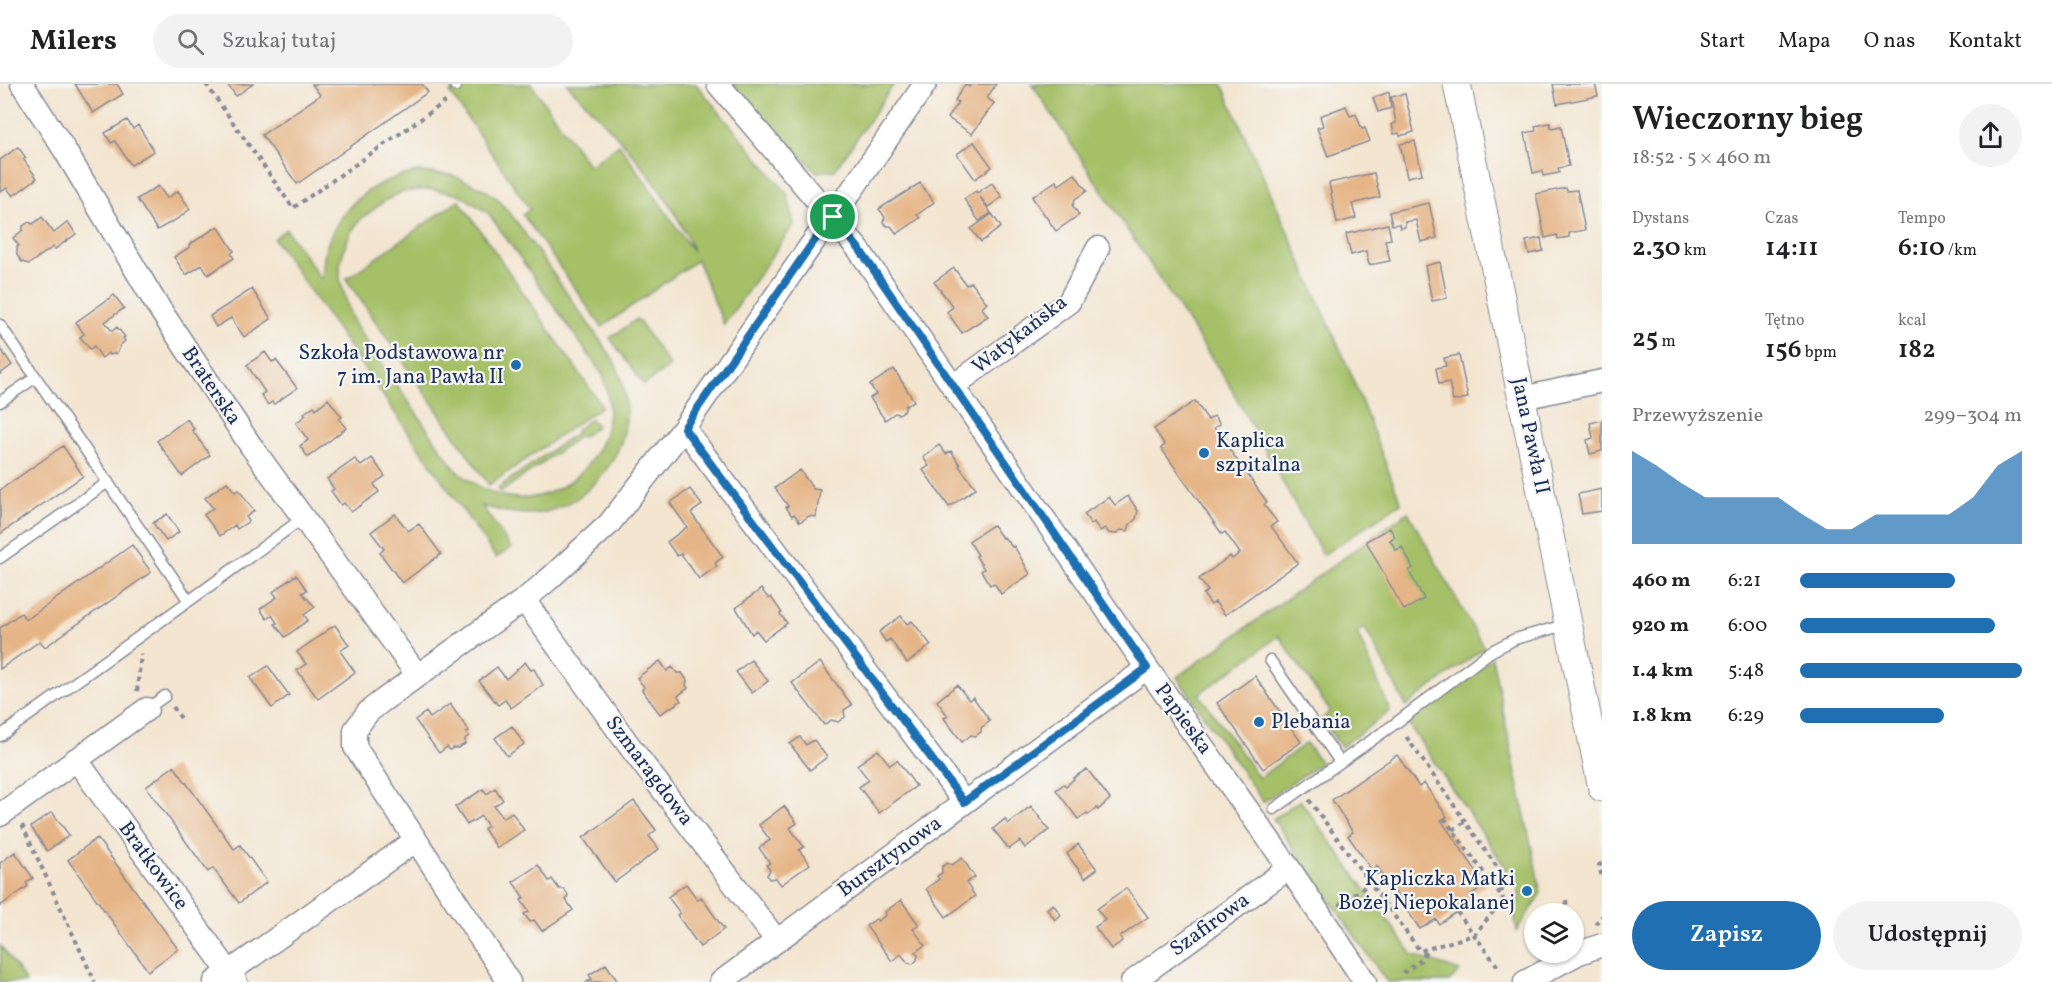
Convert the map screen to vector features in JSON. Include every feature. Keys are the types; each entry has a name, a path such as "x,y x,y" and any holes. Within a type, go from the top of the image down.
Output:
{"street":[{"name":"Braterska","path":"22,84 64,149 155,302 251,446 418,676"},
{"name":"Papieska","path":"718,84 860,250 1147,668 1289,868 1358,980"},
{"path":"509,982 355,747 355,730 368,712 524,600 609,524 684,428 925,84"},
{"name":"Jana Pawła II","path":"1456,84 1602,788"},
{"name":"Watykańska","path":"953,386 1069,302 1098,248"},
{"path":"1522,398 1602,381"},
{"path":"684,428 964,802"},
{"name":"Szmaragdowa","path":"524,600 631,748 777,941"},
{"name":"Bursztynowa","path":"721,982 1147,668"},
{"path":"9,815 76,759 156,703"},
{"name":"Bratkowice","path":"76,759 227,979 415,841"},
{"name":"Szafirowa","path":"1132,982 1289,868"},
{"path":"1525,982 1579,953 1602,945"}],"lane":[{"path":"0,325 189,601"},
{"path":"0,402 36,377"},
{"path":"0,558 108,482"},
{"path":"0,735 303,518"},
{"path":"1275,809 1396,723 1490,652 1515,639 1568,624"},
{"path":"1270,660 1340,762"}],"path":[{"path":"206,84 293,208 451,98 455,85"},
{"path":"132,641 142,654 136,693 156,703"},
{"path":"1302,790 1420,951 1474,935 1503,900 1499,870 1396,723"},
{"path":"9,815 95,982"},
{"path":"1444,818 1503,900"},
{"path":"1453,830 1466,821"},
{"path":"1602,864 1599,865 1602,878"},
{"path":"1333,909 1382,879 1374,868"},
{"path":"1457,912 1499,968"},
{"path":"1403,973 1421,960 1427,949"}],"green space":[{"path":"462,84 531,84 589,166 619,144 693,251 677,216 647,172 567,84 696,84 787,193 794,224 724,325 697,260 602,327 523,215 530,209 450,93"},
{"path":"731,84 894,84 835,170 817,172"},
{"path":"1032,84 1222,84 1348,367 1401,503 1323,555 1228,383"},
{"path":"419,172 452,175 482,188 497,198 516,221 611,356 622,383 626,413 624,430 612,461 590,488 561,507 545,512 513,513 482,506 511,548 496,558 274,239 286,229 322,280 325,252 331,236 348,208 372,188","holes":["430,189 461,195 489,214 603,375 609,407 607,426 601,444 591,461 578,475 563,486 546,494 527,498 493,493 480,487 455,469 356,326 350,314 340,279 340,264 351,232 360,220 386,200 402,192"]},
{"path":"459,200 602,406 489,485 346,279"},
{"path":"637,319 670,366 644,385 610,338"},
{"path":"591,419 597,426 501,492 498,488 577,432 576,430"},
{"path":"1408,512 1484,648 1406,706 1365,628 1357,632 1390,711 1341,747 1322,720 1330,711 1279,636 1199,694 1259,778 1306,743 1321,763 1263,802 1177,677"},
{"path":"1492,658 1541,893 1535,903 1524,903 1524,920 1517,931 1514,913 1519,899 1518,886 1407,722"},
{"path":"1300,800 1413,955 1460,971 1449,982 1387,982 1273,819"},
{"path":"1,946 26,982 0,982"}],"building":[{"path":"75,84 117,84 123,94 93,113"},
{"path":"227,84 253,84 236,96"},
{"path":"312,84 422,84 428,92 297,184 262,135 320,95"},
{"path":"965,84 969,87 971,84 996,84 987,98 994,103 972,134 948,118"},
{"path":"1553,84 1595,84 1598,96 1557,104"},
{"path":"1389,92 1391,108 1378,112 1373,98"},
{"path":"1405,94 1414,132 1400,136 1399,133 1394,134 1392,124 1396,123 1391,97"},
{"path":"1346,106 1350,116 1356,114 1370,141 1328,156 1317,128 1323,126 1320,116"},
{"path":"127,120 133,129 138,125 154,151 131,165 115,141 111,143 105,133"},
{"path":"1550,123 1551,128 1561,126 1569,166 1558,168 1559,173 1543,176 1542,171 1533,173 1525,133 1536,131 1535,126"},
{"path":"1415,141 1422,174 1407,177 1400,144"},
{"path":"974,142 992,167 975,179 957,154"},
{"path":"18,147 26,158 23,159 37,178 13,196 7,188 1,192 0,190 0,160"},
{"path":"1374,173 1380,197 1352,204 1356,218 1337,223 1329,183"},
{"path":"1075,174 1087,191 1075,199 1073,206 1079,215 1056,231 1032,197 1056,181 1059,185"},
{"path":"920,183 934,202 917,215 920,218 897,234 891,226 883,222 885,217 879,209"},
{"path":"992,183 1002,197 988,207 980,197 991,213 979,221 964,199"},
{"path":"158,186 167,198 178,191 190,209 157,230 137,199"},
{"path":"1566,188 1567,191 1577,190 1585,230 1569,233 1569,237 1558,239 1557,235 1545,238 1536,194"},
{"path":"1429,203 1437,238 1421,242 1416,220 1405,222 1405,227 1400,228 1399,224 1392,225 1389,212"},
{"path":"992,214 1001,227 981,242 971,229"},
{"path":"42,217 54,233 68,222 76,234 29,264 22,262 17,255 19,246 13,238 23,230 23,226 29,222 33,224"},
{"path":"1388,224 1391,239 1385,240 1390,261 1369,265 1366,251 1351,255 1346,234"},
{"path":"218,226 234,251 231,254 234,258 208,275 202,265 186,275 174,257"},
{"path":"1541,238 1543,251 1529,254 1526,241"},
{"path":"1440,262 1447,298 1432,301 1425,266"},
{"path":"954,268 966,285 971,282 987,303 982,308 988,316 962,333 947,312 953,307 934,282"},
{"path":"252,289 271,319 244,337 231,318 216,327 210,316"},
{"path":"114,295 124,308 105,322 112,331 117,327 125,337 123,338 125,341 119,346 117,353 110,355 108,353 102,358 94,346 90,349 80,337 84,334 76,322"},
{"path":"0,348 12,365 0,374"},
{"path":"265,352 272,362 276,360 297,388 274,404 272,402 268,405 261,395 265,392 247,365"},
{"path":"1459,355 1468,398 1453,401 1449,382 1439,384 1436,368 1446,366 1444,358"},
{"path":"894,369 914,401 905,406 905,410 899,414 895,413 885,420 870,398 876,394 870,385"},
{"path":"328,399 342,417 339,419 346,428 308,457 300,446 308,440 296,423 306,415 304,413 314,406 316,409"},
{"path":"1195,401 1208,420 1214,416 1220,424 1214,428 1267,502 1264,505 1277,522 1271,526 1298,563 1225,615 1215,602 1211,605 1203,594 1208,591 1199,579 1230,556 1232,559 1240,553 1225,532 1222,534 1161,448 1165,445 1154,429"},
{"path":"187,419 210,455 182,476 157,441"},
{"path":"1602,420 1602,451 1590,454 1587,440 1593,438 1590,423"},
{"path":"939,445 946,454 951,451 976,488 949,507 923,470 929,466 923,457"},
{"path":"63,446 83,476 0,534 0,490"},
{"path":"372,458 385,476 374,484 379,492 351,512 344,503 341,505 331,491 334,489 327,479 355,459 361,466"},
{"path":"800,470 813,489 820,490 816,517 809,516 800,522 794,514 792,516 775,488"},
{"path":"227,482 235,492 239,490 254,511 246,517 249,521 237,529 235,525 220,536 204,515 213,508 205,498"},
{"path":"690,489 702,505 691,513 723,557 715,563 717,566 699,579 681,554 677,556 667,542 687,527 670,503"},
{"path":"1602,489 1602,511 1582,514 1578,494"},
{"path":"1128,496 1138,511 1128,531 1121,530 1115,534 1109,533 1105,528 1100,531 1084,514 1109,497 1115,505"},
{"path":"167,514 179,532 166,541 153,523"},
{"path":"395,514 408,531 419,524 441,554 402,583 380,553 384,549 371,532"},
{"path":"993,525 1002,538 1004,537 1012,547 1014,546 1030,574 1001,594 994,583 990,585 981,571 984,569 969,541"},
{"path":"1390,528 1395,537 1390,540 1396,550 1402,547 1413,568 1409,571 1424,599 1404,610 1366,541"},
{"path":"132,545 151,572 45,647 40,641 0,669 0,628 21,613 26,620"},
{"path":"296,575 307,590 302,593 315,607 304,615 308,620 285,637 275,624 277,623 272,615 267,619 260,609 277,597 273,592"},
{"path":"761,589 769,599 771,597 787,623 764,640 756,630 752,634 736,608"},
{"path":"901,616 907,624 912,621 931,645 907,663 890,639 886,642 879,632"},
{"path":"335,625 349,645 340,651 355,672 318,699 297,670 306,664 297,652"},
{"path":"751,660 768,681 752,693 736,672"},
{"path":"660,661 667,671 672,667 677,673 682,673 687,680 688,688 678,696 681,701 660,714 642,690 644,687 637,678"},
{"path":"525,662 531,670 534,669 543,685 511,708 505,700 498,705 479,681 497,667 506,679"},
{"path":"820,662 852,705 844,710 845,717 838,722 831,720 824,725 792,683"},
{"path":"268,666 289,695 272,708 250,678"},
{"name":"Plebania","path":"1255,676 1301,742 1263,769 1217,703"},
{"path":"957,685 969,700 973,697 990,721 981,728 981,732 975,736 971,735 962,742 944,718 948,716 937,701"},
{"path":"450,704 469,731 466,733 469,736 465,739 465,744 458,748 450,750 447,747 439,753 415,720 426,712 430,718"},
{"path":"512,726 524,744 507,756 495,738"},
{"path":"800,737 806,745 814,740 827,757 810,770 790,744"},
{"path":"878,750 890,765 897,760 916,786 879,813 859,787 869,780 857,765"},
{"path":"1397,755 1419,787 1424,783 1447,817 1441,820 1486,885 1470,895 1474,900 1439,924 1436,919 1420,929 1377,866 1372,870 1348,836 1353,832 1332,800"},
{"path":"174,766 234,849 240,845 267,882 239,903 213,868 208,872 146,787"},
{"path":"1087,769 1110,799 1098,810 1097,808 1078,819 1056,790 1064,784 1066,786 1073,778"},
{"path":"495,788 503,800 494,806 503,818 512,812 524,830 497,848 484,829 488,826 481,816 467,825 455,807 483,789 487,794"},
{"path":"634,801 656,830 649,836 659,849 615,882 583,838"},
{"path":"784,806 797,823 790,828 804,847 799,850 810,864 781,885 776,878 769,879 767,875 770,870 766,865 770,863 759,848 770,840 759,825"},
{"path":"1031,806 1049,830 1025,848 1020,841 1009,849 993,829 1005,819 1008,824"},
{"path":"52,812 69,835 47,851 31,827"},
{"path":"97,838 178,949 148,971 68,860"},
{"path":"1078,844 1097,869 1085,878 1067,854"},
{"path":"15,852 33,878 26,883 28,886 0,906 0,863"},
{"path":"962,858 975,877 966,883 975,896 946,917 926,889 939,879 937,876 942,873 942,866 947,863 952,865"},
{"path":"538,865 549,881 552,879 559,889 564,889 568,895 566,900 573,910 542,931 534,920 530,922 524,914 529,912 521,900 524,898 513,882"},
{"path":"686,884 698,900 701,897 724,929 700,947 677,915 680,913 668,897"},
{"path":"1126,888 1148,917 1120,937 1122,941 1111,949 1095,927 1105,920 1097,909"},
{"path":"901,900 919,925 913,929 925,945 915,952 918,955 913,964 908,963 901,954 892,961 866,926 876,919 878,921 886,915 885,912"},
{"path":"1053,904 1061,915 1055,920 1047,909"},
{"path":"606,964 618,982 587,982 592,979 589,975"}],"place":[{"name":"Szkoła Podstawowa nr 7 im. Jana Pawła II","path":"516,365"},
{"name":"Kaplica szpitalna","path":"1204,453"},
{"name":"Plebania","path":"1259,722"},
{"name":"Kapliczka Matki Bożej Niepokalanej","path":"1527,891"}],"route":[{"path":"833,217 860,250 1147,668 964,802 684,428 811,245 833,217"}]}
